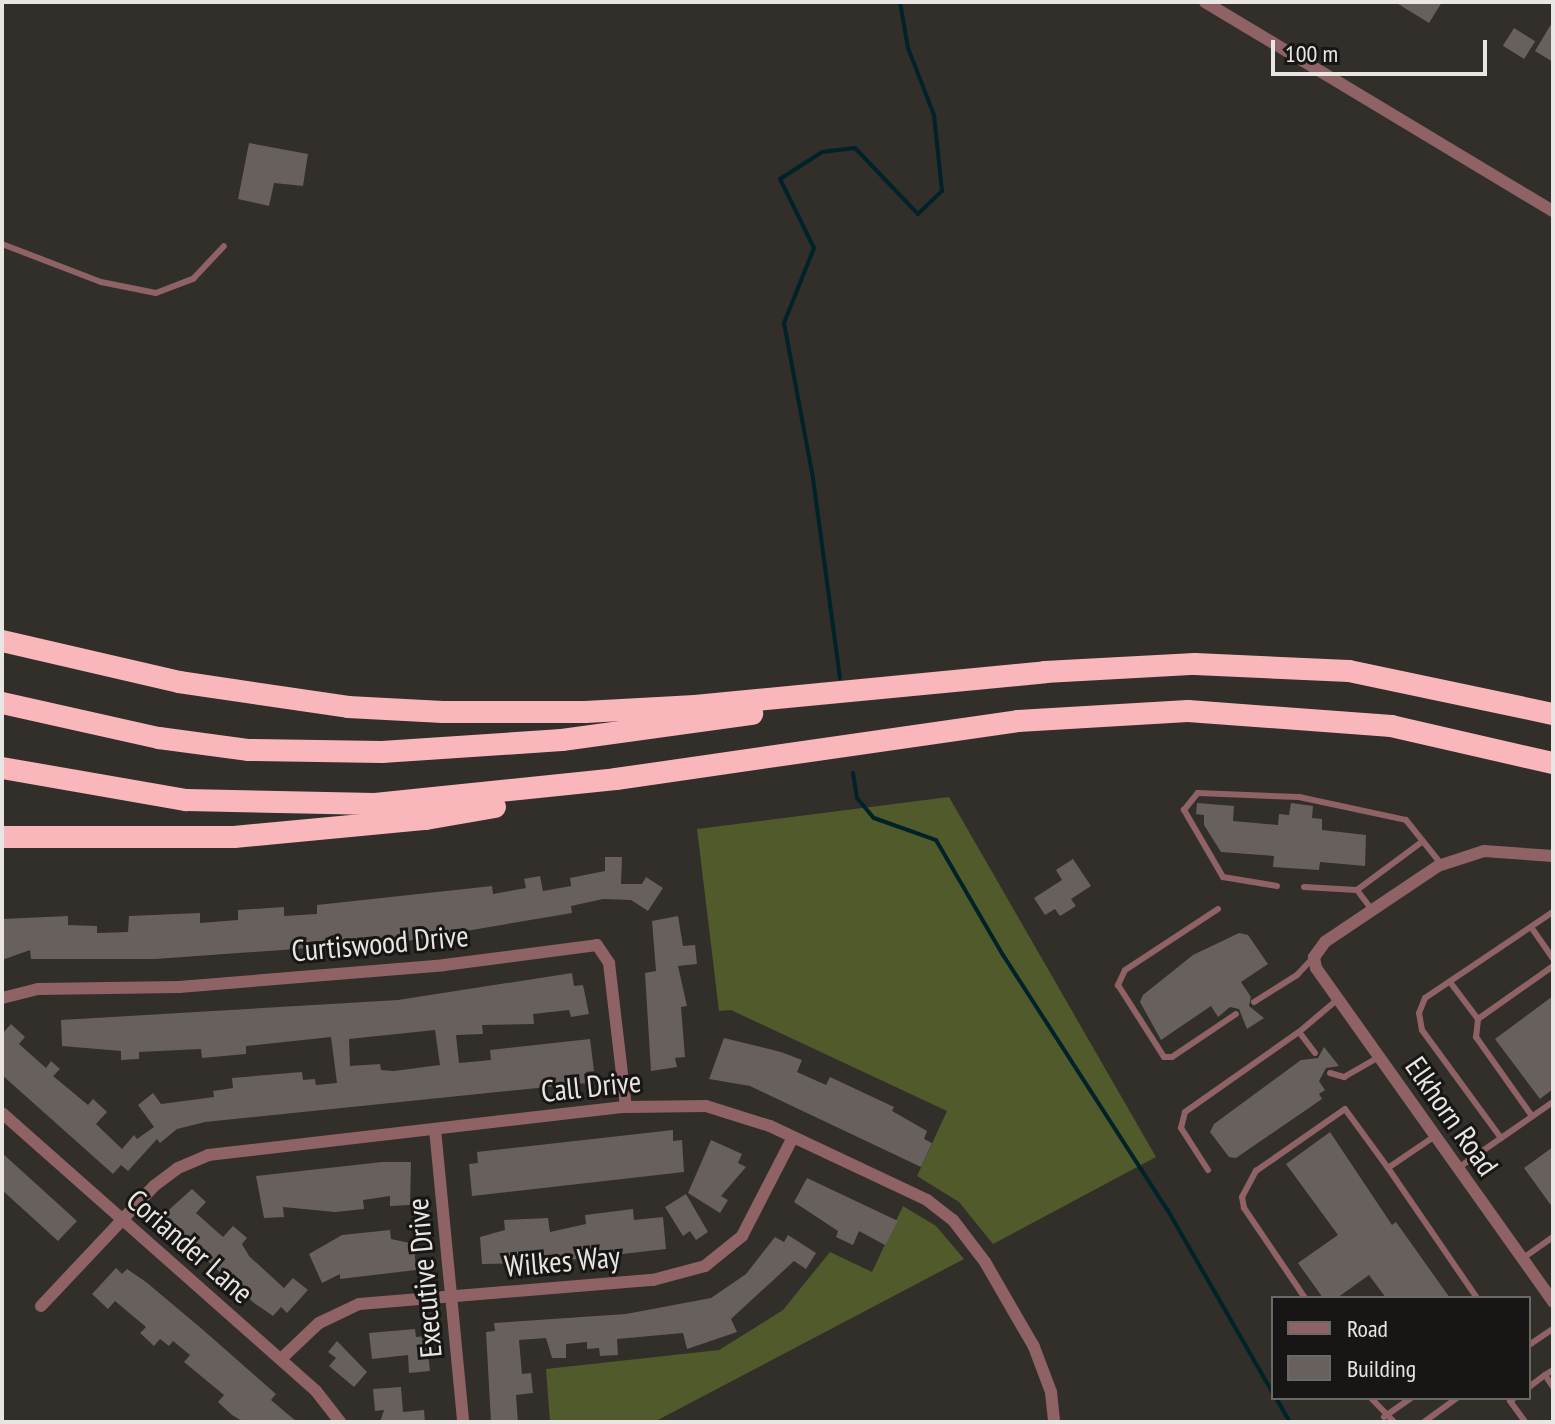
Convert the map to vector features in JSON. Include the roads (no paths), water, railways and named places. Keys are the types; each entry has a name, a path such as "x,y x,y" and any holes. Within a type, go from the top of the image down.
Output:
{"highway":[{"path":"2,641 179,682 348,707 585,712 1127,665 1210,664 1349,671 1553,714"},
{"path":"2,703 159,738 249,750 382,752 562,740 915,685"},
{"path":"2,768 186,800 375,804 587,782 1018,721 1188,711 1391,726 1553,763"},
{"path":"2,837 142,839 342,829 426,819 837,745"}],"street":[{"path":"1205,2 1553,211"},
{"path":"1314,957 1325,942 1442,865 1484,851 1553,856"},
{"name":"Curtiswood Drive","path":"2,998 38,989 179,987 444,965 597,945 609,963 626,1107"},
{"name":"Elkhorn Road","path":"1314,957 1338,999 1553,1302"},
{"name":"Call Drive","path":"41,1306 121,1221 178,1168 208,1155 626,1107 717,1108 793,1137 927,1200 953,1220 985,1262 1034,1347 1051,1392 1054,1422"},
{"name":"Coriander Lane","path":"2,1113 281,1359 340,1422"},
{"name":"Executive Drive","path":"435,1129 454,1296 463,1422"},
{"name":"Wilkes Way","path":"281,1359 319,1323 341,1311 454,1296 653,1280 705,1266 742,1236 793,1137"}],"lane":[{"path":"2,244 146,293 193,279 224,246"},
{"path":"1277,886 1223,877 1184,810 1198,793 1299,797 1406,820 1442,865"},
{"path":"1304,887 1357,890 1423,841"},
{"path":"1357,890 1372,910"},
{"path":"1218,909 1125,970 1118,985 1164,1057 1172,1057 1236,1014"},
{"path":"1501,1138 1422,1030 1419,1013 1425,998 1553,912"},
{"path":"1531,927 1553,959"},
{"path":"1254,1002 1297,975 1314,957"},
{"path":"1478,1019 1553,966"},
{"path":"1450,982 1478,1019 1476,1037 1532,1116"},
{"path":"1208,1170 1181,1128 1185,1112 1299,1032 1338,999"},
{"path":"1299,1032 1315,1053"},
{"path":"1330,1073 1344,1077 1379,1057"},
{"path":"1458,1168 1553,1102"},
{"path":"1304,1296 1244,1208 1242,1197 1256,1171 1345,1109 1476,1296"},
{"path":"1388,1168 1435,1136"},
{"path":"1522,1259 1552,1238"},
{"path":"1531,1344 1553,1329"},
{"path":"1531,1386 1553,1370"},
{"path":"1545,1375 1553,1387"},
{"path":"1372,1400 1384,1417 1394,1422"},
{"path":"1384,1417 1408,1400"},
{"path":"1424,1422 1454,1400"},
{"path":"1511,1400 1525,1422"}],"waterway":[{"path":"840,678 813,478 784,323 814,248 780,179 822,152 855,148 918,214 942,191 934,115 908,48 900,2"},
{"path":"853,773 857,798 874,818 936,840 1003,955 1167,1209 1271,1390"},
{"path":"1277,1400 1290,1422"}]}
